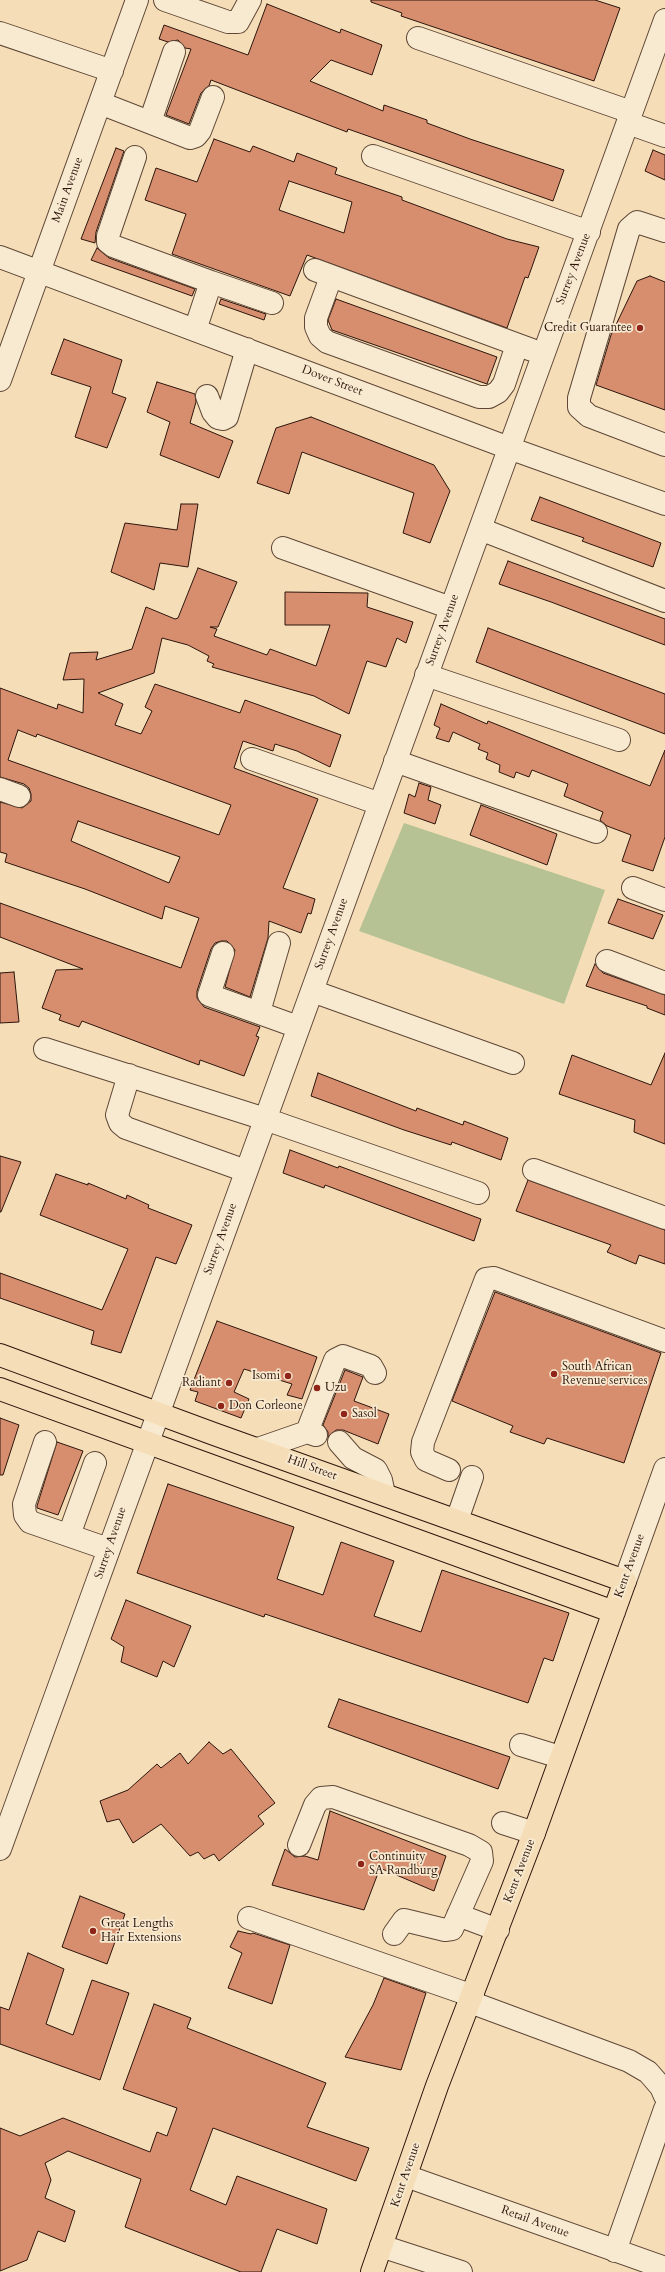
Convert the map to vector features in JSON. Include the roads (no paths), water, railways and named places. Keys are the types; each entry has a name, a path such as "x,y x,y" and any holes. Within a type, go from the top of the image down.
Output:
{"main road":[{"name":"Hill Street","path":"0,1355 625,1581"},
{"path":"0,1389 614,1612"},
{"name":"Kent Avenue","path":"372,2272 437,2086 498,1930 625,1581"}],"street":[{"name":"Main Avenue","path":"0,380 137,0"},
{"path":"165,0 188,4 228,22 238,22 250,0"},
{"name":"Surrey Avenue","path":"0,1849 480,529 542,354 664,24"},
{"path":"0,33 112,71"},
{"path":"418,38 629,118 665,136"},
{"path":"150,122 174,52"},
{"path":"100,103 190,138 196,136 213,97"},
{"path":"373,156 588,232"},
{"path":"135,157 108,236 108,242 114,246 272,303"},
{"path":"665,231 637,222 629,229 579,398 579,407 589,416 665,445"},
{"name":"Dover Street","path":"0,257 509,448 665,504"},
{"path":"517,345 504,384 498,392 489,397 479,397 327,342 320,336 316,327 323,274 542,354"},
{"path":"195,330 211,282"},
{"path":"206,396 213,412 218,418 222,419 226,417 247,349"},
{"path":"480,529 665,601"},
{"path":"283,548 451,608"},
{"path":"426,675 620,740"},
{"path":"252,759 380,804"},
{"path":"395,762 596,832"},
{"path":"633,888 665,900"},
{"path":"259,1012 279,943"},
{"path":"223,953 209,995 298,1027"},
{"path":"607,961 665,983"},
{"path":"312,991 512,1063"},
{"path":"45,1049 265,1119 478,1193"},
{"path":"129,1076 117,1115 120,1123 126,1128 246,1171"},
{"path":"534,1170 665,1218"},
{"path":"449,1470 426,1460 422,1452 423,1442 486,1279 494,1278 665,1342"},
{"path":"258,1449 312,1433 335,1360 344,1356 371,1366 375,1373"},
{"path":"45,1442 24,1504 25,1515 30,1522 108,1549"},
{"path":"343,1447 353,1458 376,1470 381,1480 384,1494"},
{"path":"69,1535 95,1463"},
{"name":"Kent Avenue","path":"625,1581 665,1469"},
{"path":"457,1520 472,1477"},
{"path":"521,1745 560,1757"},
{"path":"299,1845 315,1805 321,1798 333,1796 469,1845 481,1852 482,1861 452,1929 449,1931 404,1920 394,1934"},
{"path":"503,1823 534,1833"},
{"path":"458,1915 498,1930"},
{"path":"249,1918 472,1999 629,2061 648,2072 661,2087 665,2096"},
{"path":"615,2251 665,2109"},
{"name":"Retail Avenue","path":"406,2176 665,2268"},
{"path":"381,2246 461,2272"}],"place":[{"name":"Credit Guarantee","path":"640,328"},
{"name":"South African Revenue services","path":"554,1374"},
{"name":"Isomi","path":"288,1376"},
{"name":"Radiant","path":"229,1383"},
{"name":"Uzu","path":"317,1388"},
{"name":"Don Corleone","path":"221,1406"},
{"name":"Sasol","path":"344,1414"},
{"name":"Continuity SA Randburg","path":"361,1864"},
{"name":"Great Lengths Hair Extensions","path":"93,1931"}]}
